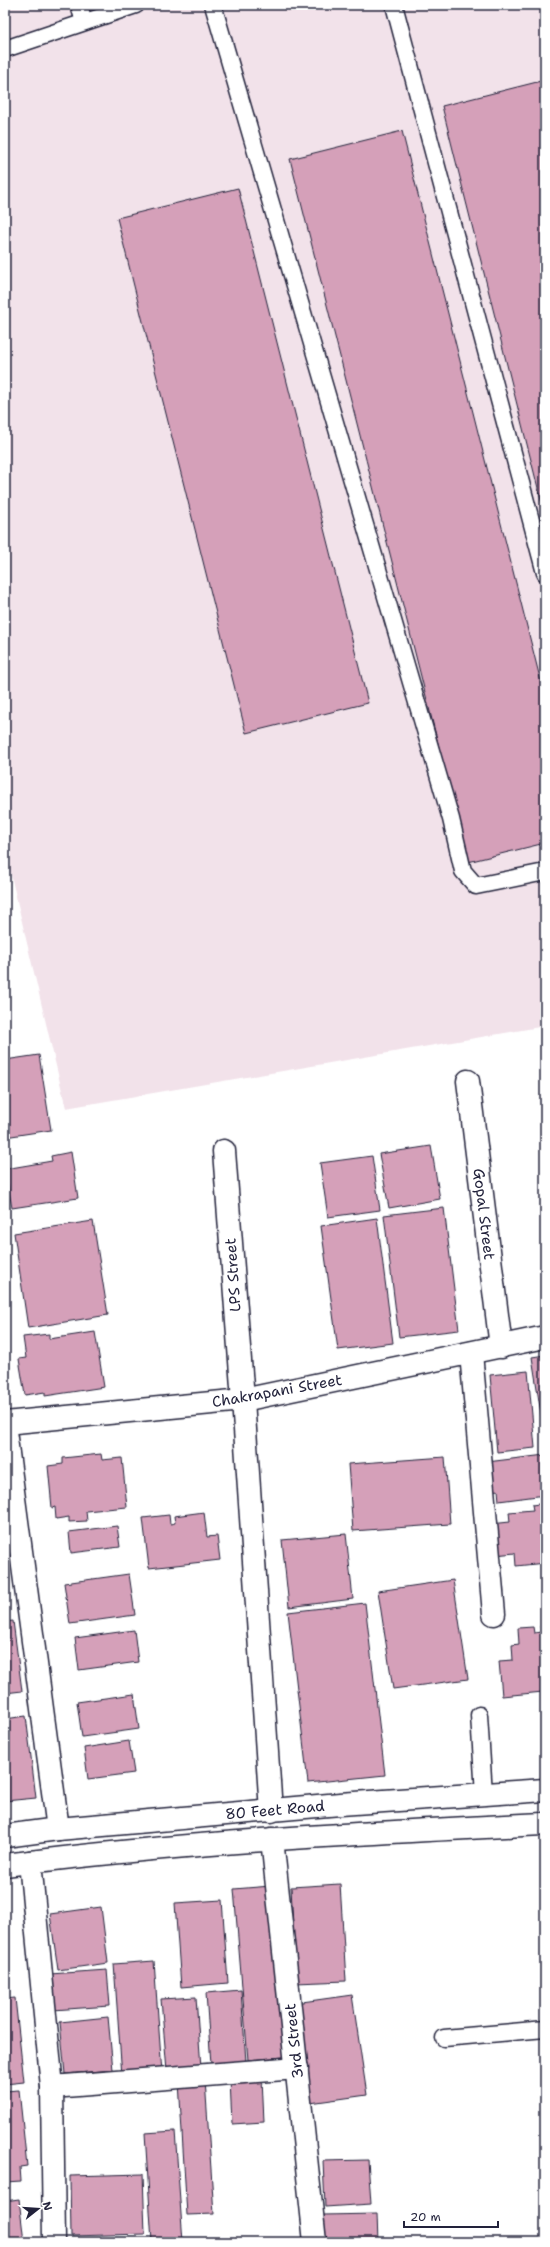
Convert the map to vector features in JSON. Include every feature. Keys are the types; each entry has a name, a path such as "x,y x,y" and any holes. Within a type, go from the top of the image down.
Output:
{"street":[{"name":"Gopal Street","path":"468,1081 501,1347"},
{"name":"LPS Street","path":"224,1151 243,1400 270,1811"},
{"name":"Chakrapani Street","path":"5,1423 243,1400 545,1337"},
{"path":"471,1353 494,1614"},
{"path":"5,1431 58,1829"},
{"name":"80 Feet Road","path":"5,1836 58,1829 340,1804 545,1790"},
{"name":"80 Feet Road","path":"5,1865 272,1839 545,1824"},
{"name":"3rd Street","path":"272,1839 315,2242"},
{"path":"30,1862 52,2087 54,2242"},
{"path":"52,2087 297,2068"}],"lane":[{"path":"79,5 84,22"},
{"path":"5,48 136,5"},
{"path":"213,5 447,803 463,871 476,886 545,872"},
{"path":"394,5 545,572"},
{"path":"479,1715 484,1794"},
{"path":"444,2038 545,2029"}],"shaded area":[{"path":"5,5 545,5 545,1026 66,1108 5,850"}],"building":[{"path":"545,80 545,516 442,106"},
{"path":"402,131 545,698 545,843 468,862 290,159"},
{"path":"238,188 368,703 246,733 117,218"},
{"path":"39,1055 51,1130 5,1137 5,1060"},
{"path":"431,1146 440,1199 389,1208 379,1154"},
{"path":"71,1152 78,1198 12,1208 5,1169 52,1161 51,1156"},
{"path":"372,1156 380,1210 328,1217 320,1163"},
{"path":"444,1208 459,1330 399,1337 384,1215"},
{"path":"377,1218 393,1343 338,1350 321,1226"},
{"path":"93,1221 108,1315 28,1328 14,1233"},
{"path":"95,1332 104,1387 45,1396 45,1392 25,1395 19,1359 26,1358 23,1337 49,1334 49,1339"},
{"path":"545,1355 545,1439 532,1357"},
{"path":"528,1371 535,1448 497,1452 490,1375"},
{"path":"101,1454 102,1460 122,1458 127,1507 86,1511 87,1521 69,1522 69,1517 56,1519 55,1507 52,1508 48,1466 63,1464 63,1458"},
{"path":"545,1455 545,1495 499,1501 498,1490 491,1491 487,1462"},
{"path":"445,1457 450,1524 353,1531 348,1464"},
{"path":"5,1480 12,1535 5,1536"},
{"path":"545,1503 545,1563 516,1566 515,1553 495,1555 491,1524 510,1522 509,1512 533,1510 532,1505"},
{"path":"204,1512 207,1537 217,1536 220,1560 149,1568 143,1518 169,1515 170,1524 175,1523 174,1516"},
{"path":"117,1526 120,1547 71,1553 69,1532"},
{"path":"346,1534 353,1599 289,1607 282,1540"},
{"path":"129,1574 135,1615 70,1624 64,1583"},
{"path":"453,1580 468,1679 393,1689 378,1591"},
{"path":"5,1592 8,1614 5,1614"},
{"path":"365,1603 385,1775 308,1783 288,1612"},
{"path":"13,1621 22,1691 5,1693 5,1622"},
{"path":"545,1625 543,1692 502,1696 499,1661 513,1660 512,1645 519,1644 518,1628 533,1627 534,1633 541,1632 540,1626"},
{"path":"134,1630 138,1662 79,1670 75,1638"},
{"path":"134,1694 139,1729 82,1737 77,1702"},
{"path":"26,1716 36,1798 5,1801 5,1719"},
{"path":"129,1741 134,1773 88,1779 84,1748"},
{"path":"340,1884 346,1981 296,1983 291,1887"},
{"path":"271,1886 284,2057 248,2060 234,1889"},
{"path":"222,1900 228,1983 181,1987 175,1903"},
{"path":"101,1907 108,1963 58,1970 50,1914"},
{"path":"154,1961 162,2073 122,2076 114,1964"},
{"path":"107,1970 110,2006 53,2010 50,1974"},
{"path":"241,1990 246,2062 211,2064 206,1993"},
{"path":"352,1995 367,2095 310,2103 295,2003"},
{"path":"196,1997 201,2068 167,2070 161,1999"},
{"path":"15,1998 24,2082 5,2084 5,1999"},
{"path":"108,2017 113,2070 65,2074 60,2022"},
{"path":"262,2078 264,2122 232,2124 230,2080"},
{"path":"205,2080 214,2214 187,2215 179,2082"},
{"path":"19,2090 27,2166 20,2167 21,2181 5,2182 5,2091"},
{"path":"175,2131 183,2242 152,2242 145,2133"},
{"path":"368,2160 371,2204 325,2207 323,2161"},
{"path":"143,2174 145,2234 71,2236 70,2176"},
{"path":"19,2199 24,2242 5,2242 5,2201"},
{"path":"377,2214 378,2242 324,2242 323,2215"}]}
